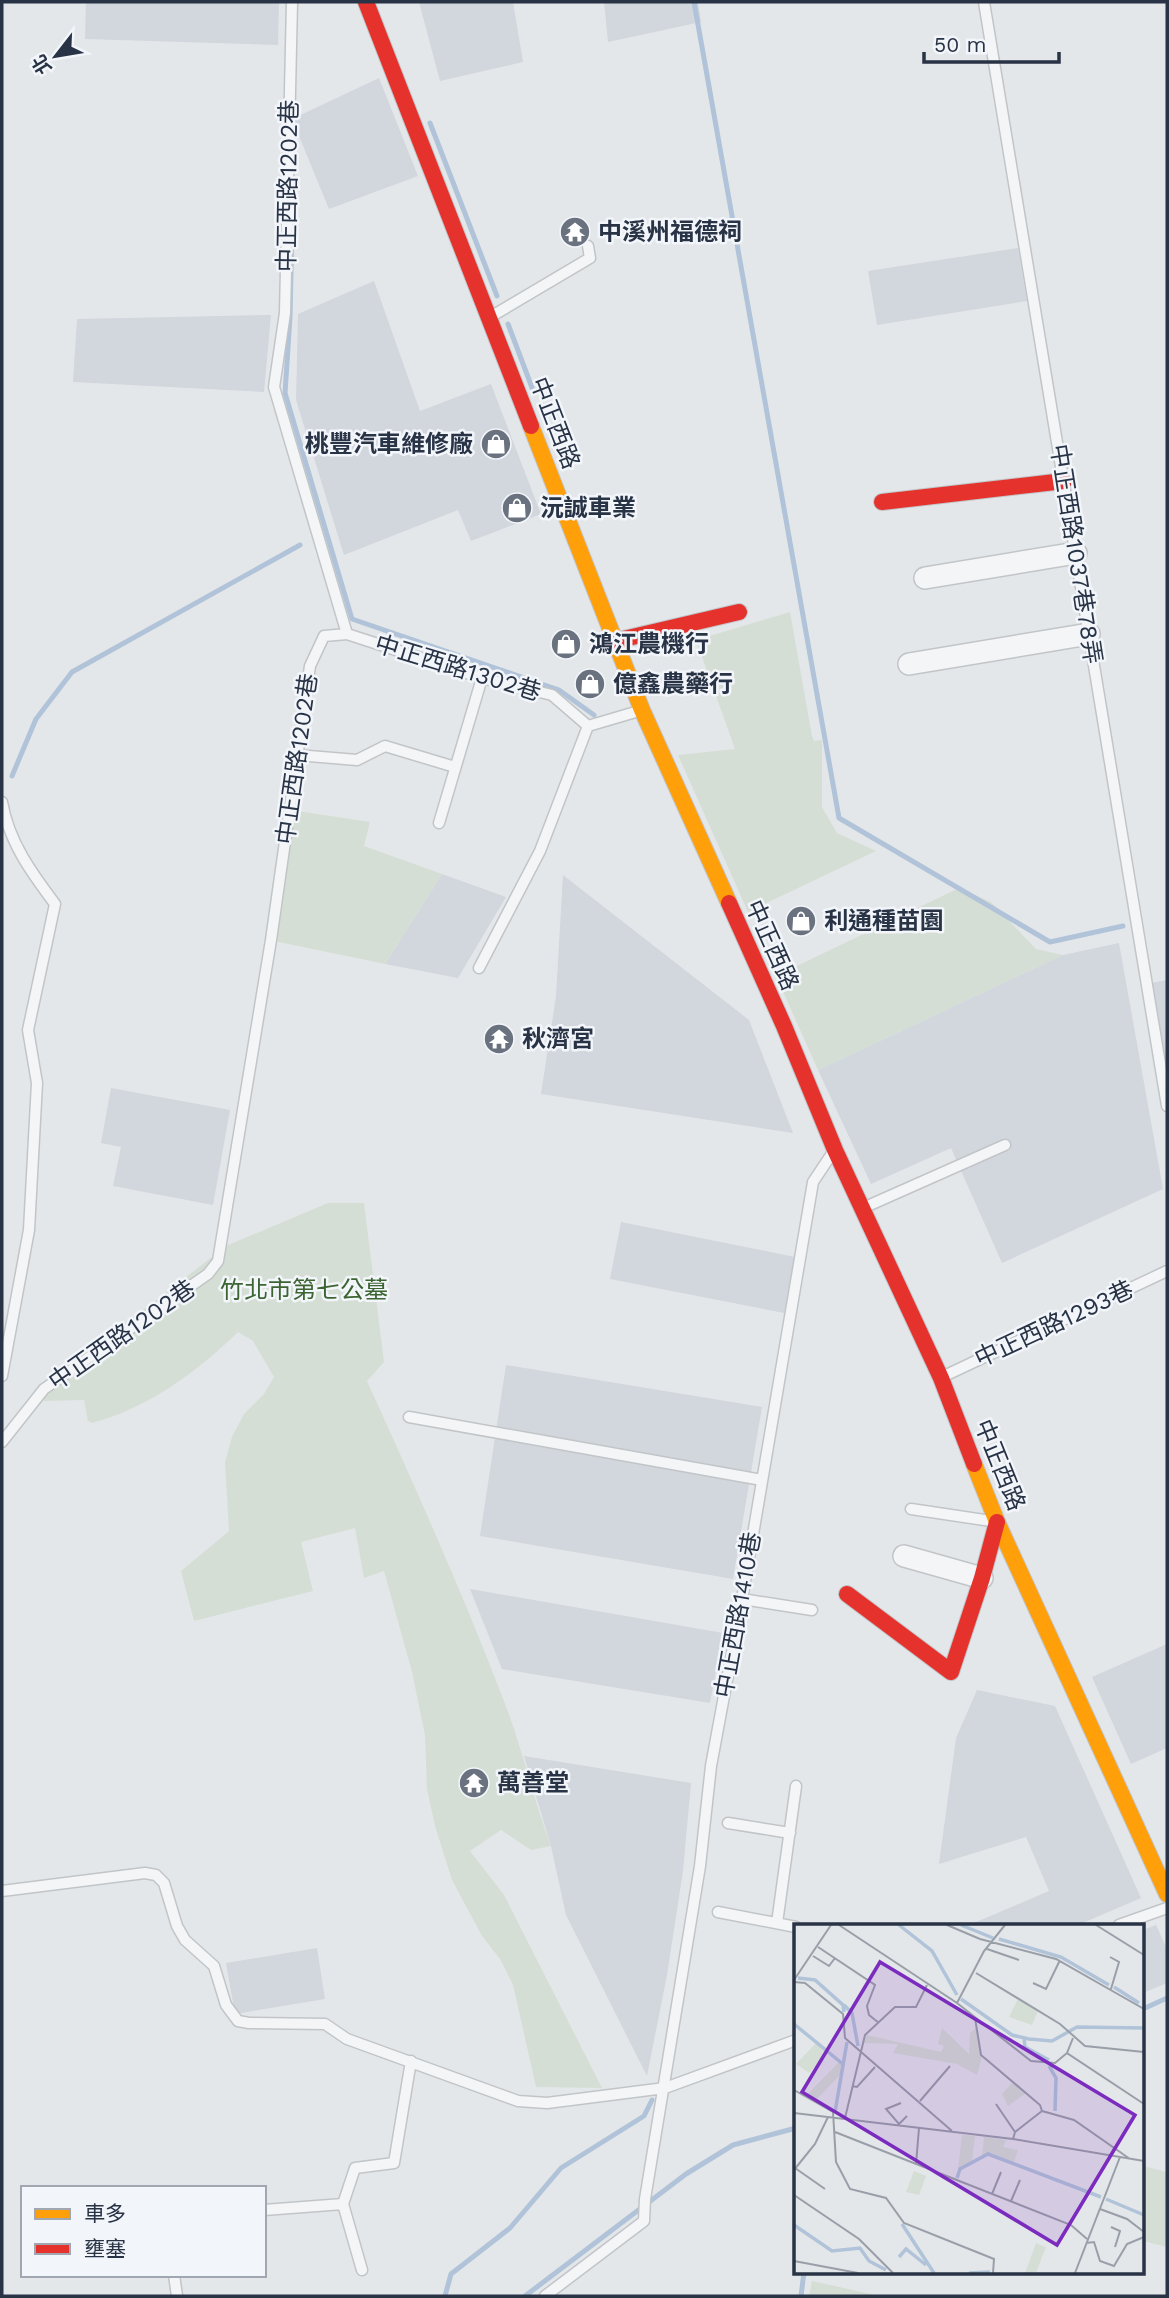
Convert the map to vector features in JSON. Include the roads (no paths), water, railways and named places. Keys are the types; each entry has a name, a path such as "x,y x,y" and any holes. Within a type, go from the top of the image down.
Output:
{"main road":[{"name":"中正西路","path":"366,2 642,710 784,1026 835,1150 940,1378 998,1522 1167,1894"},
{"path":"882,502 1064,481"},
{"path":"615,641 738,612"},
{"path":"847,1594 951,1672 998,1522"}],"street":[{"path":"925,578 1076,553"},
{"path":"909,664 1089,635"},
{"path":"904,1556 982,1578"}],"lane":[{"name":"中正西路1202巷","path":"2,1442 44,1389 208,1274 218,1261 271,940 310,666 324,636 346,634 274,387 285,313 292,2"},
{"name":"中正西路1037巷78弄","path":"984,2 1167,1106"},
{"path":"489,318 590,258 588,246"},
{"name":"中正西路1302巷","path":"346,634 482,678 552,695 588,726"},
{"path":"439,823 482,678"},
{"path":"480,968 540,851 588,726 642,710"},
{"path":"297,755 357,760 385,746 455,767"},
{"path":"2,802 15,845 55,904 28,1030 37,1083 29,1230 2,1376"},
{"path":"863,1208 1005,1145"},
{"name":"中正西路1410巷","path":"545,2296 644,2221 645,2199 699,1866 711,1766 813,1182 835,1150"},
{"name":"中正西路1293巷","path":"940,1378 1167,1271"},
{"path":"409,1417 762,1480"},
{"path":"911,1509 998,1522"},
{"path":"742,1599 812,1611"},
{"path":"777,1923 796,1786"},
{"path":"729,1823 790,1833"},
{"path":"2,1891 145,1873 156,1875 164,1883 177,1926 185,1941 214,1966 226,2005 237,2021 325,2024 347,2039 518,2101 547,2103 665,2088 794,2041"},
{"path":"1122,1924 1167,1908"},
{"path":"718,1912 794,1927"},
{"path":"362,2270 343,2204 355,2168 394,2162 411,2061"},
{"path":"266,2210 343,2204"},
{"path":"174,2277 177,2296"}],"waterway":[{"path":"694,2 839,818 1050,942 1123,926"},
{"path":"430,123 497,296"},
{"path":"293,183 290,317 285,393 352,619 559,690 594,715"},
{"path":"508,324 534,393"},
{"path":"12,776 36,719 72,672 300,545"},
{"path":"1144,2009 1167,1998"},
{"path":"445,2296 451,2274 510,2228 561,2168 644,2116 652,2100"},
{"path":"525,2296 686,2174 733,2145 794,2129"},
{"path":"801,2296 804,2274"}],"place":[{"name":"中溪州福德祠","path":"575,232"},
{"name":"桃豐汽車維修廠","path":"496,444"},
{"name":"沅誠車業","path":"517,508"},
{"name":"鴻江農機行","path":"566,644"},
{"name":"億鑫農藥行","path":"590,684"},
{"name":"利通種苗園","path":"801,921"},
{"name":"秋濟宮","path":"499,1039"},
{"name":"萬善堂","path":"474,1783"}],"park label":[{"name":"竹北市第七公墓","path":"304,1290"}]}
